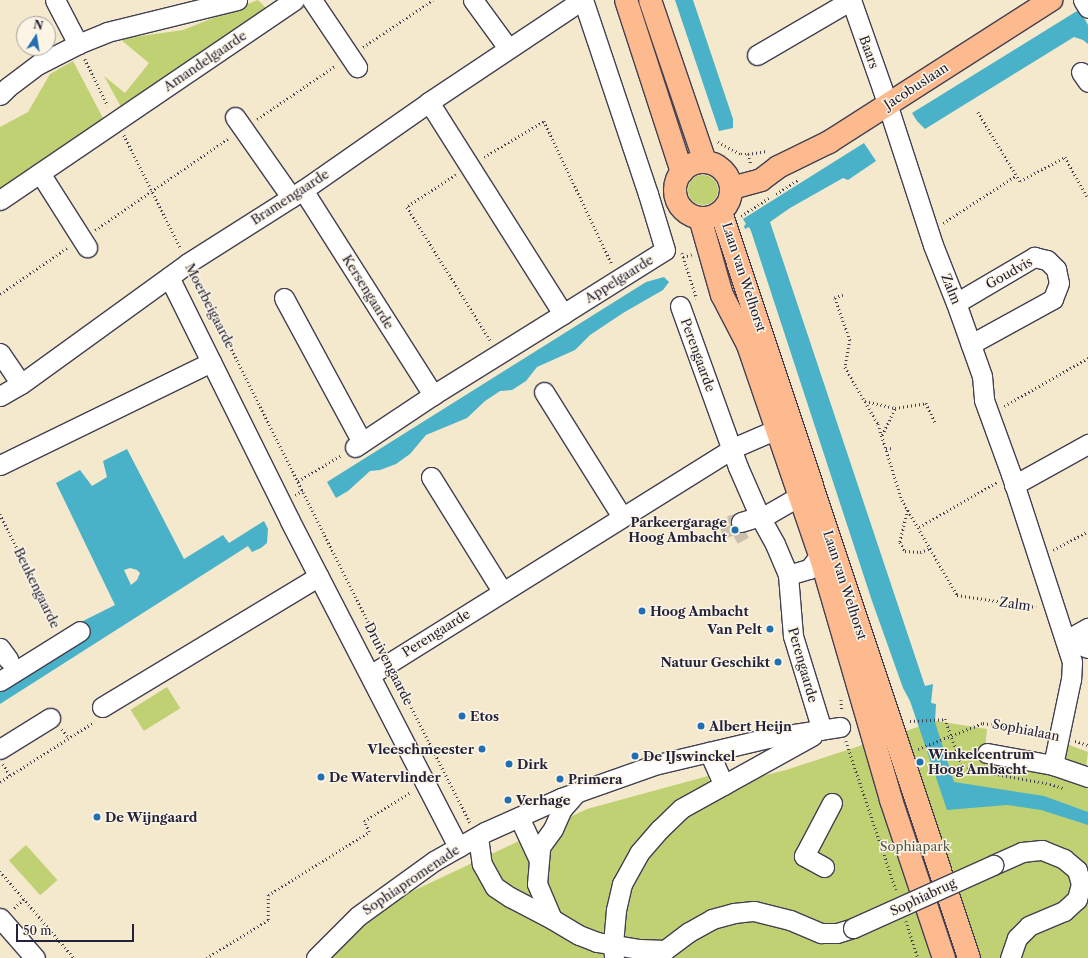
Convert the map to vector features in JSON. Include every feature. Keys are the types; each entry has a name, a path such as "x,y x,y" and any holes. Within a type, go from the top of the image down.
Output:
{"main road":[{"path":"626,0 682,172"},
{"path":"650,0 705,162"},
{"name":"Jacobuslaan","path":"729,181 761,180 778,167 829,142 1051,0"},
{"path":"705,162 719,167 729,181 728,204 722,212 712,217 700,218 684,210 677,200 675,189 682,172 692,164 705,162"},
{"name":"Laan van Welhorst","path":"722,212 969,958"},
{"name":"Laan van Welhorst","path":"700,218 722,295 748,345 801,501 819,567 891,800 944,958"}],"street":[{"path":"55,0 78,44"},
{"path":"0,95 8,87 39,64 78,44 107,32 237,0"},
{"name":"Amandelgaarde","path":"0,200 294,0"},
{"path":"312,0 353,61"},
{"path":"473,0 508,48"},
{"name":"Bramengaarde","path":"0,396 21,384 188,263 297,193 508,48 583,0"},
{"name":"Appelgaarde","path":"563,314 665,250 648,194 583,0"},
{"name":"Baars","path":"757,55 851,0 887,104"},
{"path":"1083,0 1088,8"},
{"path":"284,298 358,444 433,395 563,314 429,102"},
{"name":"Zalm","path":"887,104 929,232 982,376 984,400 1013,480 1072,662 1060,736 1053,765"},
{"name":"Kersengaarde","path":"239,123 297,193 433,395"},
{"path":"40,174 85,243"},
{"name":"Goudvis","path":"956,303 1034,257 1047,260 1056,269 1059,284 1053,299 971,344"},
{"name":"Moerbeigaarde","path":"169,278 282,503"},
{"name":"Perengaarde","path":"680,306 733,448 738,467 761,518 775,544 788,575 793,636 831,729"},
{"path":"0,353 21,384"},
{"path":"0,465 211,362"},
{"path":"544,392 622,517"},
{"name":"Perengaarde","path":"370,675 502,591 733,448 777,429"},
{"path":"1013,480 1088,444"},
{"path":"431,477 502,591"},
{"path":"743,526 770,513 801,501"},
{"name":"Druivengaarde","path":"282,503 422,780 458,847"},
{"path":"788,575 819,567"},
{"path":"102,707 319,576"},
{"path":"1066,640 1088,628"},
{"path":"0,680 80,631"},
{"path":"1066,640 1088,648"},
{"path":"0,749 50,718"},
{"path":"614,951 616,910 622,884 639,853 682,808 831,729"},
{"name":"Sophiapromenade","path":"316,958 358,916 434,861 458,847 519,817 577,792 654,765 768,738 831,729"},
{"path":"709,752 724,785"},
{"path":"987,753 1053,765 1088,777"},
{"path":"552,919 537,884 540,847 553,829 562,809 577,792"},
{"path":"824,868 804,856 832,803"},
{"path":"519,817 539,860"},
{"path":"478,837 482,864 495,887 510,897 583,937 614,951 640,949 661,954"},
{"name":"Sophiabrug","path":"661,954 689,932 712,919 734,913 754,911 770,914 821,933 837,933 853,928 1022,852 1042,850 1064,859 1077,870 1081,884 1077,899 1064,911 1029,926 1017,938 1010,958"},
{"path":"0,919 35,958"}],"path":[{"path":"0,294 85,243 239,123 353,61 433,0"},
{"path":"78,44 116,122"},
{"path":"978,112 1020,181 1065,157 1088,198"},
{"name":"Moerbeigaarde","path":"116,122 152,190 303,490"},
{"path":"929,232 1017,175"},
{"name":"Zalm","path":"843,295 835,298 850,340 845,367 878,424 902,500 957,595 1056,609"},
{"path":"989,413 1017,400 1088,358"},
{"path":"864,401 895,408 926,403 936,424"},
{"path":"882,435 895,408"},
{"path":"298,481 358,444"},
{"path":"886,449 891,448"},
{"path":"919,527 1013,480"},
{"name":"Druivengaarde","path":"303,490 388,663 478,837"},
{"path":"908,510 900,542 905,551 920,552 931,548"},
{"name":"Beukengaarde","path":"0,514 63,641"},
{"path":"1039,558 1088,531"},
{"path":"0,782 98,720 98,713 102,707"},
{"path":"911,721 944,719"},
{"name":"Sophialaan","path":"919,748 979,724 989,722 1060,736 1088,746"},
{"path":"0,759 10,775"},
{"path":"206,958 268,920 268,895 369,832 364,821 410,793 422,780"},
{"path":"0,871 74,958"}],"green space":[{"path":"258,0 266,8 121,107 104,76 125,93 149,63 120,39 183,30"},
{"path":"73,61 104,120 0,191 0,127 28,112 50,74"},
{"path":"703,175 709,176 717,184 717,196 709,204 703,205 697,204 689,196 688,190 689,184 697,176"},
{"path":"167,687 180,708 144,731 131,710"},
{"name":"Sophiapark","path":"936,721 987,729 984,757 1088,782 1088,958 318,958 396,899 587,809 708,776 711,789 786,770"},
{"path":"1064,743 1088,752 1086,768 1065,760 1062,756"},
{"path":"26,845 57,880 40,895 9,860"}],"water":[{"path":"675,0 693,0 733,119 733,128 719,131"},
{"path":"1077,11 1081,13 1088,25 1088,44 1083,40 1074,37 925,129 917,121 912,113"},
{"path":"864,143 876,161 848,180 843,178 790,208 770,222 925,686 933,684 931,703 936,704 935,722 954,782 1044,796 1088,812 1088,825 1041,810 1007,805 947,810 910,701 903,688 872,601 751,231 749,227 745,229 744,226 746,224 743,219"},
{"path":"664,277 669,282 663,290 623,313 590,335 575,350 537,367 526,381 512,390 500,391 485,401 467,418 426,435 410,454 396,464 380,470 370,471 348,491 336,498 327,482 646,282"},
{"path":"127,449 184,559 223,535 229,543 264,521 268,529 267,543 261,548 252,552 248,546 0,704 0,689 79,623 115,605 56,483 80,470 92,486 107,477 103,461","holes":["130,568 137,570 140,573 137,580 131,585 124,570"]}],"tunnel":[{"path":"741,522 729,525 733,535 744,529"}],"place":[{"name":"Parkeergarage Hoog Ambacht","path":"735,530"},
{"name":"Hoog Ambacht","path":"642,611"},
{"name":"Van Pelt","path":"770,629"},
{"name":"Natuur Geschikt","path":"778,662"},
{"name":"Etos","path":"462,716"},
{"name":"Albert Heijn","path":"701,726"},
{"name":"Vleeschmeester","path":"482,749"},
{"name":"De IJswinckel","path":"635,756"},
{"name":"Winkelcentrum Hoog Ambacht","path":"920,762"},
{"name":"Dirk","path":"509,764"},
{"name":"De Watervlinder","path":"321,777"},
{"name":"Primera","path":"560,779"},
{"name":"Verhage","path":"508,800"},
{"name":"De Wijngaard","path":"97,817"}]}
